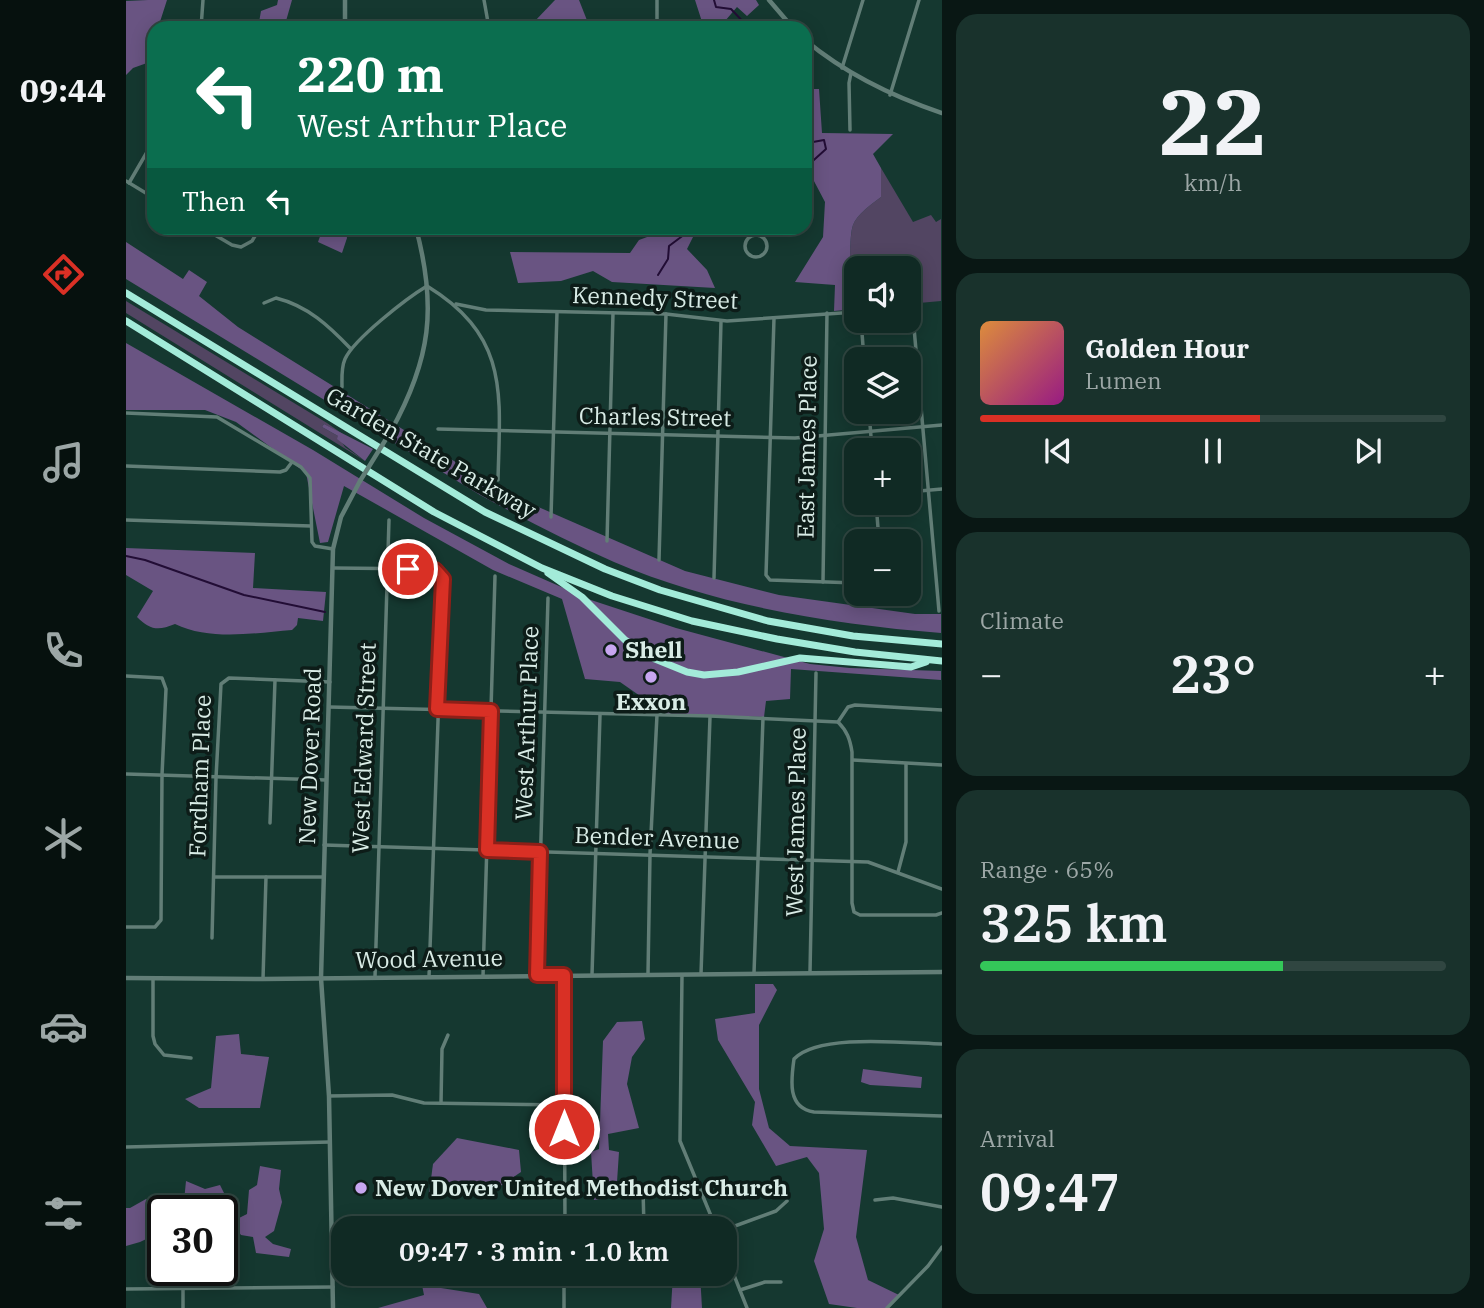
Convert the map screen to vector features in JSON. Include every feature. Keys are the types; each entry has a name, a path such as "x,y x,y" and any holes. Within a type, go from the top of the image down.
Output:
{"highway":[{"name":"Garden State Parkway","path":"126,293 485,512 605,569 660,590 768,621 853,636 942,644"},
{"name":"Garden State Parkway","path":"126,321 434,512 542,568 611,596 692,621 790,641 892,657 942,661"},
{"path":"542,568 582,597 625,640 655,659 687,672 704,676 738,672 800,658 911,667 932,661"}],"street":[{"path":"202,21 203,0"},
{"path":"345,0 345,21"},
{"path":"484,0 488,21"},
{"path":"657,0 657,21"},
{"path":"769,0 787,21"},
{"path":"842,68 863,0"},
{"path":"890,94 919,0"},
{"path":"812,45 842,68 890,94 941,113"},
{"path":"850,130 851,73"},
{"path":"147,151 127,182 147,194"},
{"path":"215,235 232,245 242,247 248,245 255,235"},
{"name":"New Dover Road","path":"332,1216 329,1096 321,978 333,549 341,517 412,391 424,353 428,319 427,286 417,235"},
{"path":"752,235 759,235 767,243 767,250 761,256 754,257 746,250 745,243 752,235"},
{"path":"342,387 342,368 351,349 401,303 427,286 456,304 473,324 496,371 500,399 498,480"},
{"path":"264,303 276,298 307,309 329,326 351,349"},
{"name":"Kennedy Street","path":"456,304 486,310 666,314 721,320 844,312"},
{"path":"551,517 557,312"},
{"path":"607,541 613,312"},
{"name":"East James Place","path":"823,582 827,313"},
{"path":"659,560 666,314"},
{"path":"774,318 768,579 844,583"},
{"path":"714,578 721,320"},
{"path":"915,333 939,611"},
{"path":"126,413 217,416 305,470 310,478 312,542 316,546 333,549"},
{"path":"870,424 871,438"},
{"name":"Charles Street","path":"438,429 770,438 825,436 942,425"},
{"path":"126,466 280,472 286,470 292,462"},
{"path":"921,491 942,489"},
{"path":"126,520 311,526"},
{"name":"West Edward Street","path":"375,977 389,520"},
{"path":"333,568 429,569 439,572 443,579 429,976"},
{"path":"483,976 495,576"},
{"name":"West Arthur Place","path":"537,975 548,598"},
{"name":"West James Place","path":"810,972 816,673"},
{"path":"126,676 158,677 165,683 160,924 155,927 126,927"},
{"name":"Fordham Place","path":"212,938 221,684 229,678 330,682"},
{"path":"270,823 275,680"},
{"path":"838,722 848,707 855,705 942,710"},
{"path":"329,707 710,716 838,722 845,728 851,740 852,904 856,913 936,915 942,912"},
{"path":"592,975 600,714"},
{"path":"648,974 650,854 657,715"},
{"path":"701,974 710,716"},
{"path":"754,973 763,718"},
{"path":"852,760 942,765"},
{"path":"898,872 906,842 906,764"},
{"path":"126,774 326,780"},
{"name":"Bender Avenue","path":"324,845 868,862 942,889"},
{"path":"214,877 324,877"},
{"path":"262,979 266,877"},
{"name":"Wood Avenue","path":"126,978 942,972"},
{"path":"564,975 565,1216"},
{"path":"682,975 680,1141 711,1216"},
{"path":"153,978 155,1044 164,1055 191,1058"},
{"path":"441,1103 442,1049 448,1035"},
{"path":"942,1044 839,1042 806,1049 794,1059 792,1095 805,1111 942,1116"},
{"path":"329,1096 392,1095 419,1102 564,1105"},
{"path":"126,1147 330,1142"},
{"path":"643,1189 644,1216"},
{"path":"875,1200 893,1198 942,1207"},
{"path":"737,1225 776,1211 787,1201"},
{"path":"887,1308 941,1249"},
{"path":"737,1282 747,1308"},
{"path":"740,1290 765,1282 781,1282"},
{"path":"564,1286 564,1308"},
{"path":"126,1289 333,1287"},
{"name":"New Dover Road","path":"333,1287 333,1308"},
{"path":"183,1288 183,1308"}],"shaded area":[{"path":"167,0 160,21 147,21 147,63 133,68 126,75 126,1"},
{"path":"278,0 292,0 286,21 259,21 261,11 277,5"},
{"path":"555,0 579,0 587,21 535,21"},
{"path":"695,0 756,0 759,5 747,16 737,7 725,21 702,21"},
{"path":"812,89 819,89 822,133 893,134 873,154 881,168 881,197 858,217 851,232 850,256 844,256 844,310 834,311 835,285 795,282 823,237 825,202 812,177"},
{"path":"881,168 913,222 931,215 936,222 941,219 941,301 921,303 921,256 850,256 853,225 865,210 881,197"},
{"path":"320,235 346,235 347,238 342,253 318,242"},
{"path":"653,235 694,235 687,249 707,270 715,288 612,282 593,271 561,281 518,283 510,252 630,253 639,240"},
{"path":"126,242 183,279 189,270 207,282 199,296 238,327 504,492 685,571 779,595 844,606 915,614 941,614 941,633 775,611 693,590 614,562 480,495 126,279"},
{"path":"126,301 327,423 344,435 324,424 322,427 338,436 345,447 365,461 126,313"},
{"path":"126,343 313,450 424,518 509,564 591,600 676,628 810,664 941,671 941,680 791,669 790,699 766,701 764,717 666,714 620,682 585,679 562,599 493,570 344,486 328,542 320,543 306,473 236,422 205,410 126,410"},
{"path":"324,424 373,449 365,461 337,439 338,436 322,427"},
{"path":"126,548 255,553 253,588 326,592 323,621 298,618 297,625 292,630 248,634 203,633 175,624 164,628 150,627 137,617 153,591 126,575"},
{"path":"755,984 773,984 777,990 759,1025 759,1089 769,1128 790,1146 867,1150 856,1237 868,1280 899,1295 887,1308 829,1304 814,1261 824,1229 819,1173 807,1157 776,1166 752,1125 755,1102 718,1040 715,1019 755,1013"},
{"path":"642,1021 645,1039 632,1057 627,1084 639,1128 608,1134 609,1150 619,1152 616,1197 594,1200 591,1152 599,1149 603,1041 617,1022"},
{"path":"239,1034 241,1054 269,1057 260,1108 199,1108 185,1099 211,1088 216,1036"},
{"path":"863,1069 922,1077 921,1088 870,1085 861,1082"},
{"path":"457,1138 519,1150 521,1172 496,1189 429,1194 433,1164"},
{"path":"260,1166 281,1170 279,1189 282,1202 274,1231 265,1237 273,1244 291,1249 289,1257 256,1253 253,1237 241,1235 238,1231 238,1218 247,1214 249,1190 257,1185"},
{"path":"186,1181 205,1189 220,1185 225,1195 185,1195"},
{"path":"147,1199 147,1239 126,1246 126,1208"},
{"path":"422,1286 479,1294 487,1308 378,1308 424,1295"},
{"path":"672,1286 701,1286 702,1308 671,1308"}],"waterway":[{"path":"714,0 716,7 731,9 742,21"},
{"path":"812,142 824,140 826,149 812,162"},
{"path":"658,275 668,259 669,246 684,235"},
{"path":"126,556 145,560 244,595 325,612"}],"place":[{"name":"Shell","path":"611,650"},
{"name":"Exxon","path":"651,677"},
{"name":"New Dover United Methodist Church","path":"361,1188"}],"route":[{"path":"408,569 435,570 443,579 437,709 491,711 487,850 540,852 537,975 564,975 564,1129"}]}
